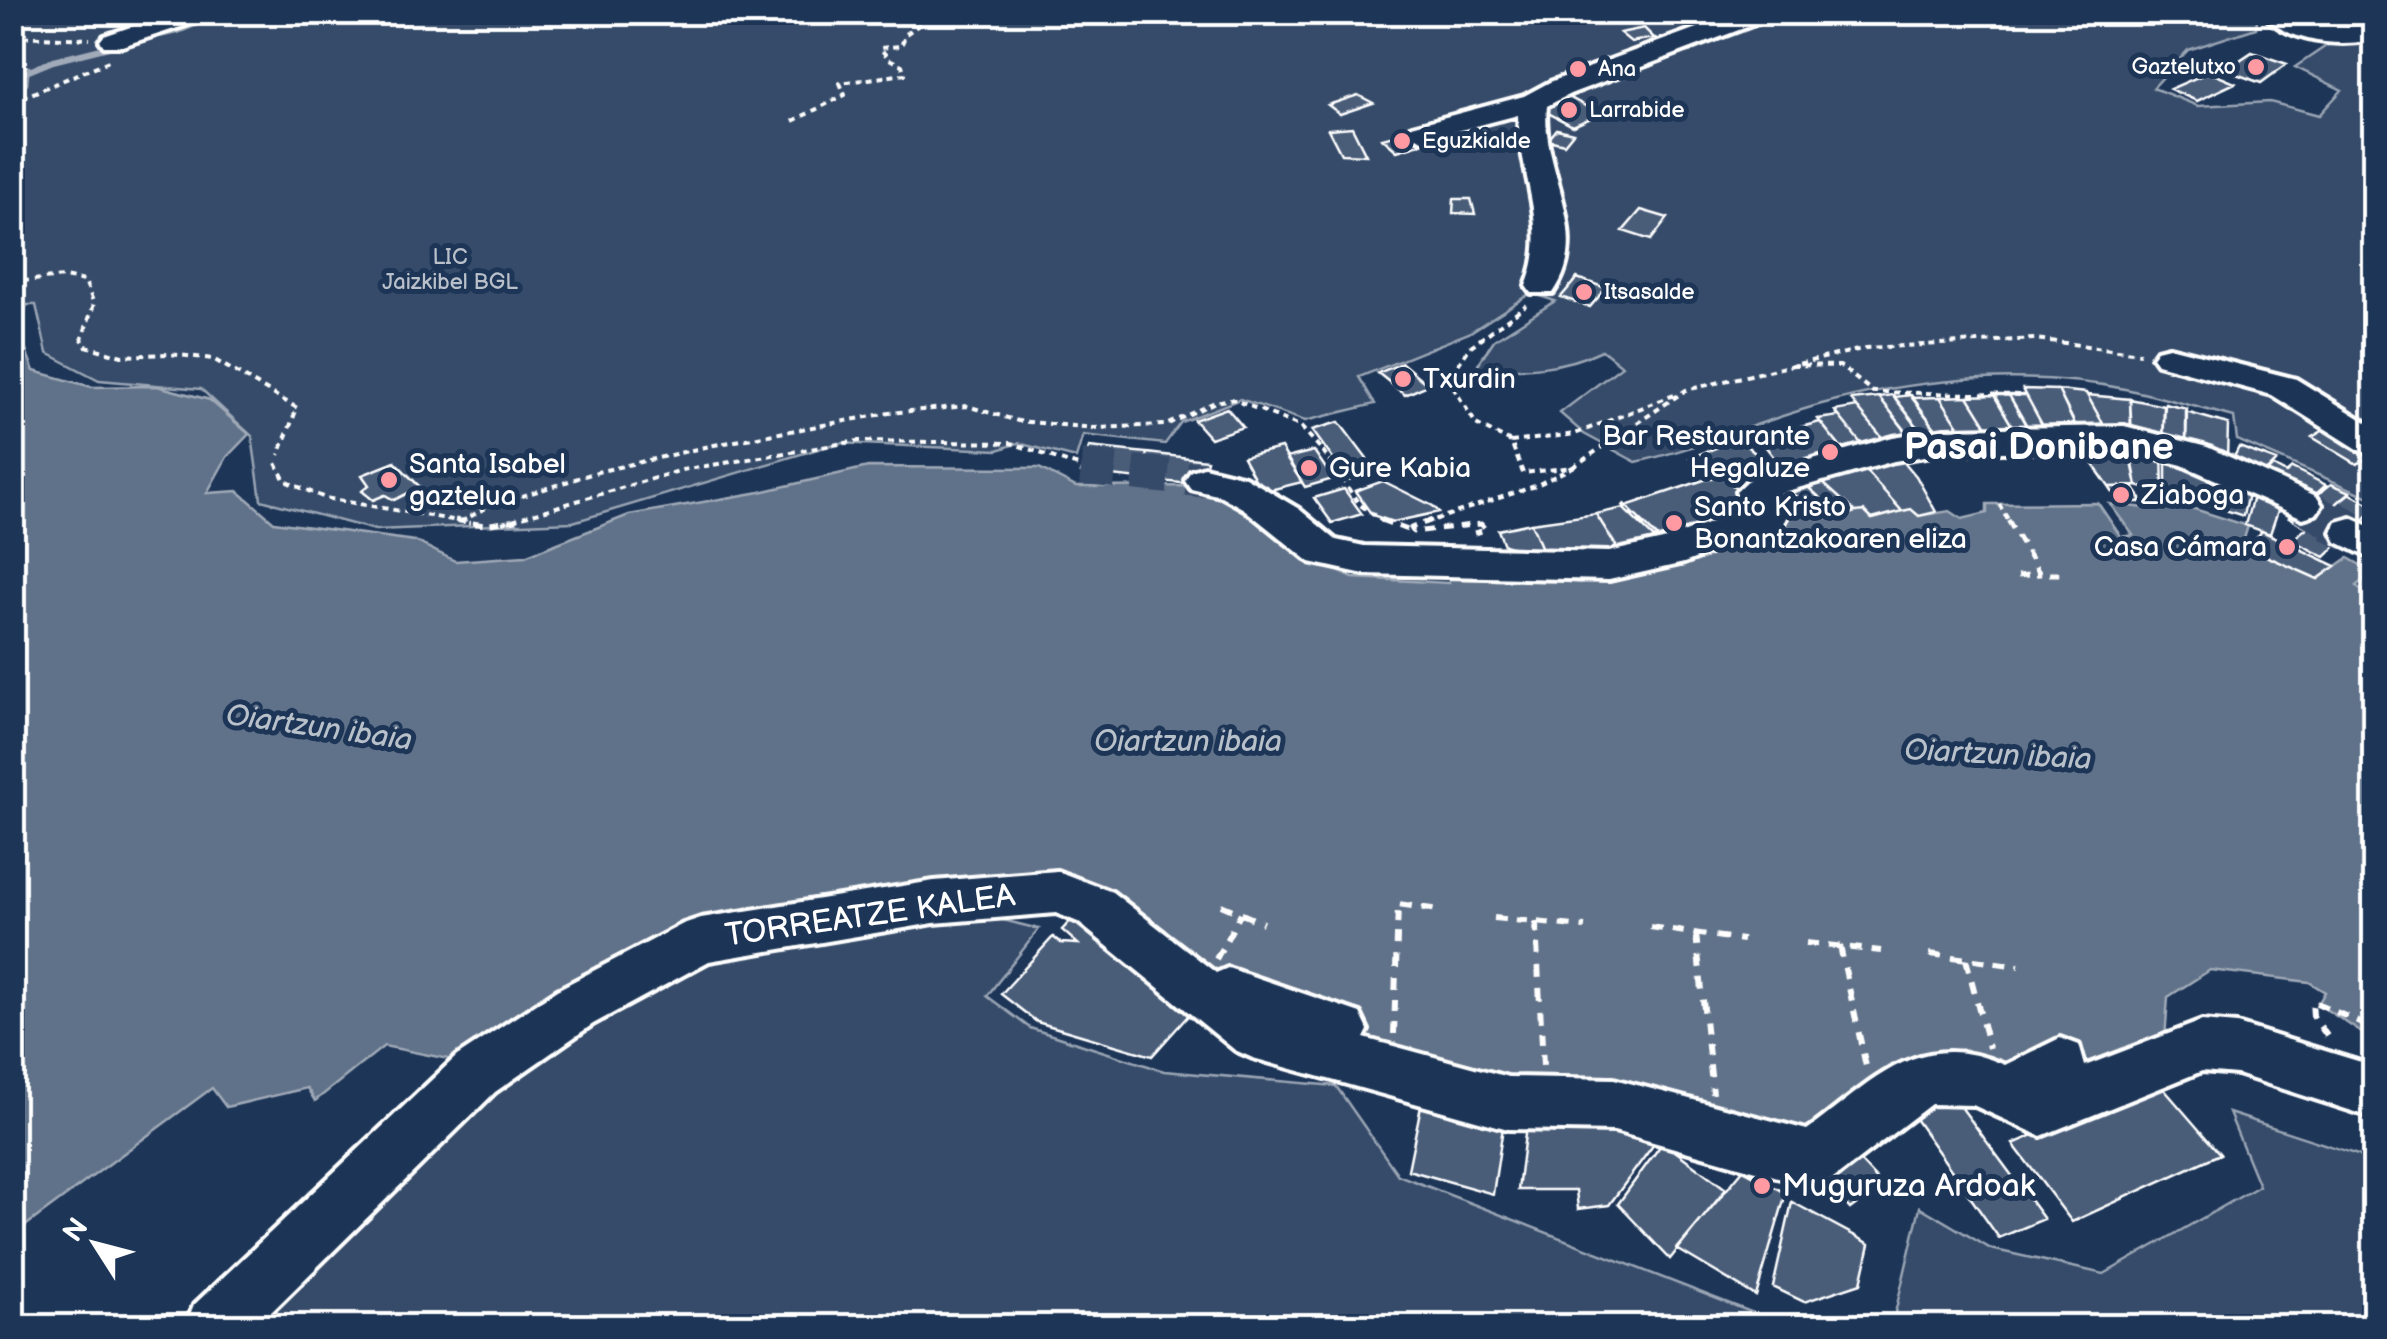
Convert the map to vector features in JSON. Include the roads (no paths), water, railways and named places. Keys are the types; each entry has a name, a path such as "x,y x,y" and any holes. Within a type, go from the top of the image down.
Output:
{"street":[{"path":"115,47 202,12"},
{"path":"1422,132 1534,102 1560,88 1764,12"},
{"path":"2273,12 2284,21 2341,37 2374,32"},
{"path":"1534,102 1530,115 1544,176 1554,252 1542,286"},
{"path":"2169,357 2284,386 2374,442"},
{"path":"1204,480 1232,486 1258,500 1324,552 1364,560 1609,566 1670,553 1768,516 1755,492 1767,484 1894,449 1944,441 2124,438 2194,456 2303,506"},
{"name":"TORREATZE KALEA","path":"215,1326 476,1074 575,1007 701,940 934,902 1057,892 1095,907 1210,983 1253,1034 1508,1103 1614,1104 1812,1159 1922,1078 2000,1077 2041,1108 2202,1046 2237,1049 2372,1095"},
{"path":"1210,983 1342,1030"},
{"path":"2000,1077 2060,1063"}],"water":[{"name":"Oiartzun ibaia","path":"26,307 21,338 34,371 92,387 157,386 210,400 249,434 227,457 207,493 238,491 274,522 415,541 455,561 525,556 629,515 760,492 868,467 1039,468 1076,487 1209,486 1271,519 1298,552 1353,578 1449,583 1449,571 1580,583 1664,566 1783,523 1775,515 1801,506 1819,519 1864,511 1872,519 1911,509 1919,516 1950,511 1962,519 1987,513 1987,504 2098,503 2121,537 2133,535 2110,504 2164,510 2163,499 2248,526 2242,545 2318,579 2348,558 2373,572 2356,586 2374,598 2374,1041 2318,1004 2325,992 2309,982 2210,970 2168,997 2165,1039 2085,1074 2054,1041 2007,1066 1964,1049 1905,1063 1802,1141 1503,1088 1357,1047 1234,982 1151,931 1125,904 698,927 468,1063 384,1046 315,1101 307,1088 226,1107 212,1088 13,1235 12,308"}],"waterway":[{"path":"141,39 178,31 224,12"},
{"path":"12,78 53,61 121,44"}],"tunnel":[{"path":"1081,467 1204,480"},
{"path":"2303,505 2334,523"},
{"path":"2330,520 2351,532"}],"place":[{"name":"Gaztelutxo","path":"2256,67"},
{"name":"Ana","path":"1578,69"},
{"name":"Larrabide","path":"1569,110"},
{"name":"Eguzkialde","path":"1402,141"},
{"name":"Itsasalde","path":"1584,292"},
{"name":"Txurdin","path":"1403,379"},
{"name":"Bar Restaurante Hegaluze","path":"1830,452"},
{"name":"Gure Kabia","path":"1309,468"},
{"name":"Santa Isabel gaztelua","path":"389,480"},
{"name":"Ziaboga","path":"2121,495"},
{"name":"Santo Kristo Bonantzakoaren eliza","path":"1674,523"},
{"name":"Casa Cámara","path":"2287,547"},
{"name":"Muguruza Ardoak","path":"1762,1186"}],"district":[{"name":"Pasai Donibane","path":"2039,447"}],"park label":[{"name":"LIC Jaizkibel BGL","path":"450,270"}]}
